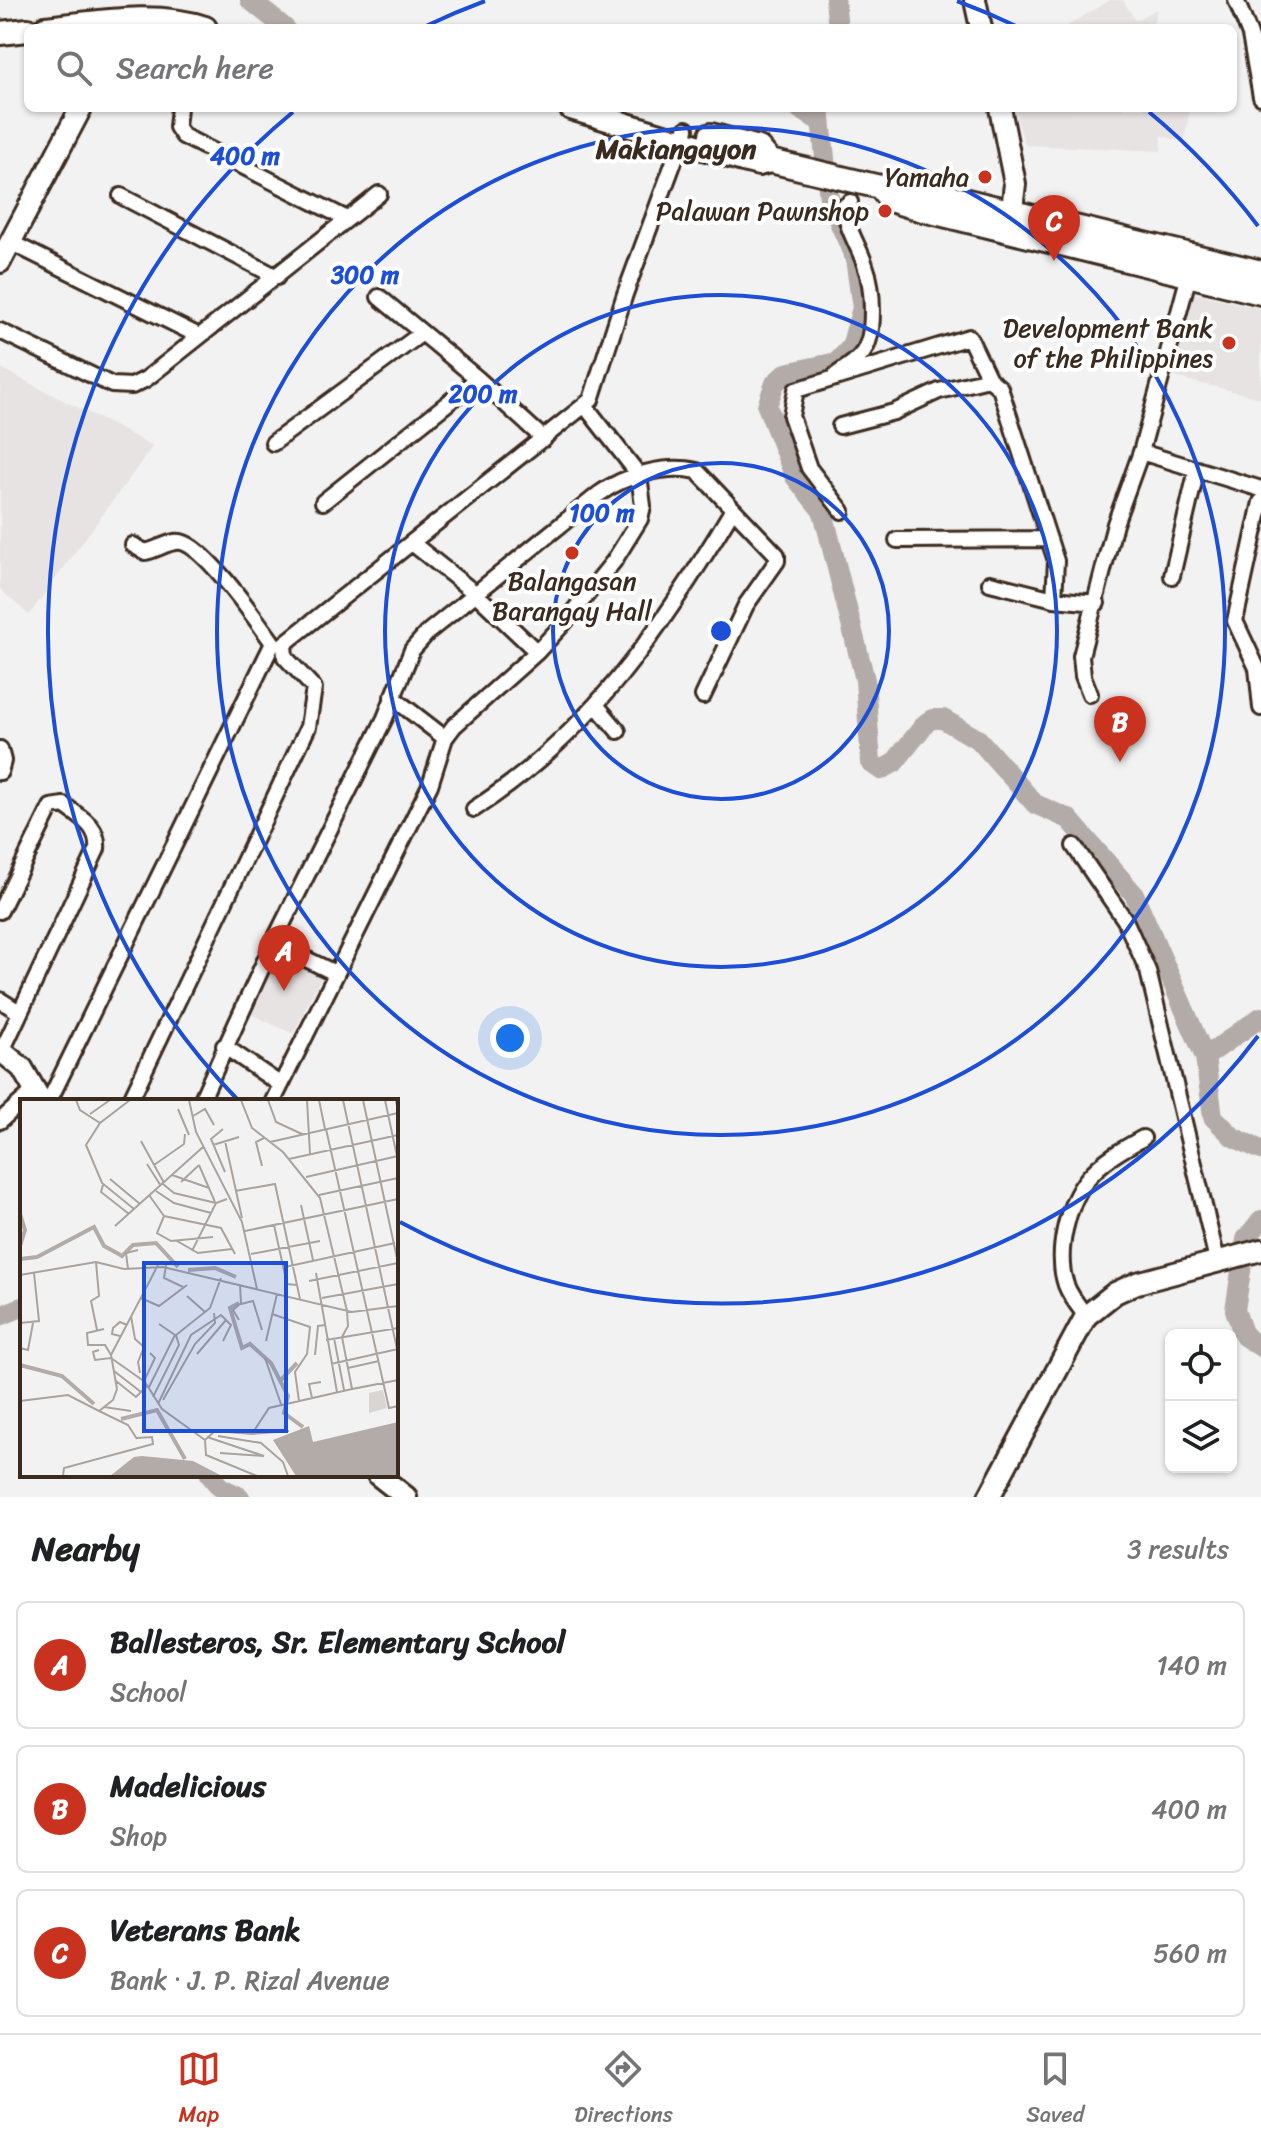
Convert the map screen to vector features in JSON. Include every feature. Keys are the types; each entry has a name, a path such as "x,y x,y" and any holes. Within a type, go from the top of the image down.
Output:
{"main road":[{"path":"0,33 24,30"},
{"path":"0,45 24,43"},
{"path":"587,112 685,136 759,148 770,161 794,167 851,191 897,184 1189,275 1261,293"},
{"path":"629,112 685,136"},
{"path":"1011,221 1261,272"}],"street":[{"path":"975,0 980,24"},
{"path":"1236,0 1256,34 1261,97"},
{"path":"0,262 79,112"},
{"path":"179,112 177,127 183,136 347,219"},
{"path":"1001,112 1012,159 1011,221"},
{"path":"0,911 51,807 64,805 97,833 97,849 1,1050 22,1068 42,1097 279,643 586,407 597,389 625,294 685,136"},
{"path":"830,380 863,354 870,325 873,295 866,267 845,217 845,206 851,191"},
{"path":"0,331 112,385 124,387 146,379 379,194"},
{"path":"121,196 277,277"},
{"path":"10,242 199,336"},
{"path":"1090,694 1083,676 1081,656 1115,524 1141,452 1189,275"},
{"path":"379,297 478,379 544,439"},
{"path":"273,443 422,333"},
{"path":"842,511 809,468 791,416 796,390 968,337 989,379 1000,388 1056,561 1054,599"},
{"path":"323,502 478,379"},
{"path":"840,426 894,412 939,391 989,379"},
{"path":"274,1099 430,785 445,738 463,716 537,652 634,532 643,506 639,475 586,407"},
{"path":"1141,452 1261,489"},
{"path":"202,1099 224,1046 417,643 603,491 639,475 676,469 697,471 778,558 746,605 703,696"},
{"path":"1172,576 1197,469"},
{"path":"1261,502 1235,624 1257,668 1261,708"},
{"path":"474,809 523,776 597,706 632,665 669,612 733,509"},
{"path":"897,540 1047,539"},
{"path":"131,1099 308,727 314,688 285,657 279,643 240,596 190,546 178,542 145,552 133,545"},
{"path":"412,543 476,594 537,652"},
{"path":"990,583 1054,599 1097,603"},
{"path":"392,697 445,738"},
{"path":"597,706 618,731"},
{"path":"0,749 0,772"},
{"path":"1074,846 1098,876 1144,959 1221,1259"},
{"path":"273,943 335,973"},
{"path":"0,1000 19,1012"},
{"path":"224,1046 281,1085"},
{"path":"0,1121 20,1110"},
{"path":"1086,1316 1067,1289 1062,1269 1063,1242 1073,1205 1088,1179 1116,1153 1143,1138"},
{"path":"989,1497 1086,1316 1115,1293 1137,1283 1261,1250"},
{"path":"381,1477 406,1497"}],"shaded area":[{"path":"1110,0 1123,0 1135,20 1157,9 1153,24 1071,24"},
{"path":"1015,112 1189,112 1184,142 1162,136 1161,151 1025,145"},
{"path":"1191,292 1261,309 1261,398 1170,376"},
{"path":"0,368 153,446 29,615 0,589"},
{"path":"274,946 324,971 293,1034 245,1011"}],"waterway":[{"path":"250,0 280,24"},
{"path":"835,0 838,24"},
{"path":"805,112 821,122"},
{"path":"820,112 829,199 855,258 862,308 851,347 837,362 786,373 775,383 767,406 795,477 823,512 865,680 871,763 881,770 894,763 926,723 932,719 943,719 979,740 1035,804 1069,819 1134,894 1205,1057 1213,1117 1233,1137 1261,1150"},
{"path":"1205,1057 1261,1017"},
{"path":"1261,1220 1246,1239 1235,1310 1244,1336 1261,1347"},
{"path":"0,1316 20,1308"},
{"path":"212,1477 220,1487 240,1497"}],"place":[{"name":"Yamaha","path":"985,177"},
{"name":"Palawan Pawnshop","path":"885,211"},
{"name":"Veterans Bank","path":"1054,261"},
{"name":"Development Bank of the Philippines","path":"1229,343"},
{"name":"Balangasan Barangay Hall","path":"572,553"},
{"name":"Madelicious","path":"1120,762"},
{"name":"Ballesteros, Sr. Elementary School","path":"284,991"}],"district":[{"name":"Makiangayon","path":"676,148"}]}
